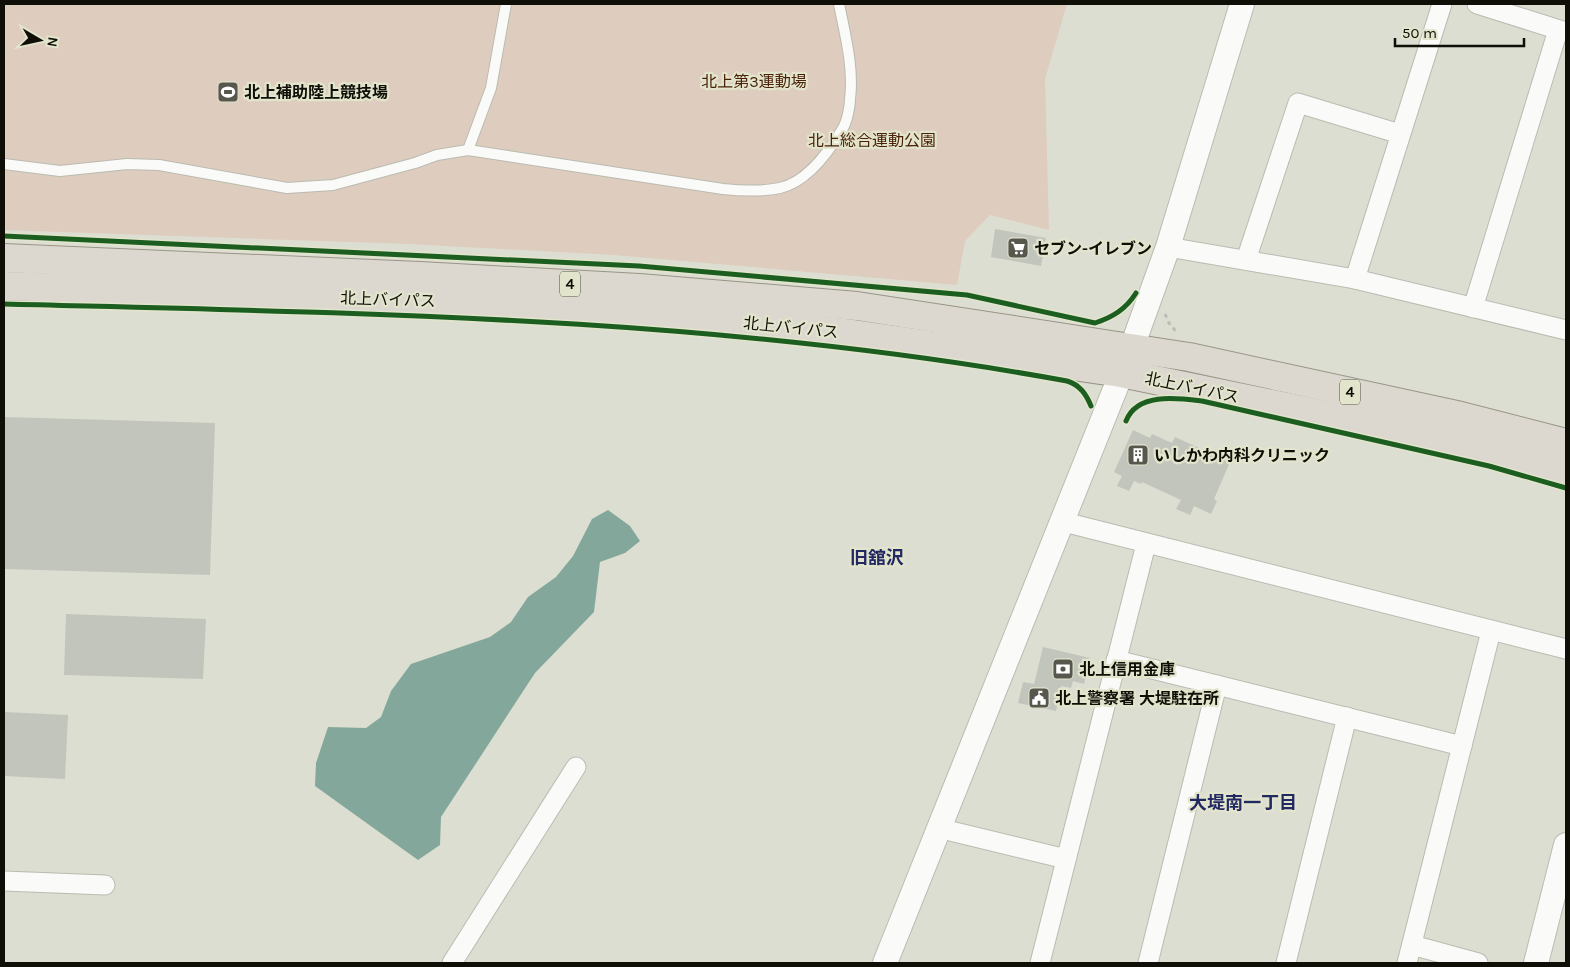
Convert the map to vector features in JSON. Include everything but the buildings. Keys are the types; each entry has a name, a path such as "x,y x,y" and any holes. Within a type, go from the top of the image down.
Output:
{"highway":[{"name":"北上バイパス","path":"4,258 420,276 649,289 857,306 975,326 1132,347 1461,416 1566,443"},
{"name":"北上バイパス","path":"4,286 426,300 637,311 853,334 1121,373 1457,442 1566,471"}],"street":[{"path":"885,963 938,828 1064,522 1132,347 1168,247 1242,4"},
{"path":"1355,279 1442,4"},
{"path":"1473,308 1562,31 1477,4"},
{"path":"1246,260 1298,103 1400,134"},
{"path":"1168,247 1355,279 1566,330"},
{"path":"1064,522 1566,649"},
{"path":"1040,963 1146,544"},
{"path":"1407,963 1491,631"},
{"path":"1116,660 1462,746"},
{"path":"1148,963 1217,685"},
{"path":"1286,963 1347,717"},
{"path":"452,963 576,768"},
{"path":"938,828 1066,859"},
{"path":"1536,963 1566,845"},
{"path":"4,880 105,885"},
{"path":"1412,945 1478,963"}],"lane":[{"path":"468,150 491,88 506,4"},
{"path":"4,164 60,171 127,164 159,165 287,188 333,185 415,164 437,155 468,150 723,189 754,191 782,188 803,177 824,155 844,127 850,98 847,46 839,4"}],"green space":[{"name":"北上総合運動公園","path":"4,4 1067,4 1045,79 1049,230 990,215 965,241 957,285 614,255 409,244 4,230"}],"water":[{"path":"608,510 630,526 640,541 625,553 600,562 594,612 535,673 441,817 440,845 418,860 315,786 316,763 328,727 366,728 381,717 391,691 411,664 490,637 511,622 528,597 556,577 573,556 592,519"}],"cycle path":[{"path":"4,236 639,266 967,295 1095,323 1118,312 1128,304 1136,293"},
{"path":"4,304 404,315 670,331 803,343 935,360 1067,381 1082,390 1091,406"},
{"path":"1126,421 1131,412 1139,405 1149,401 1170,398 1202,401 1489,466 1566,488"}],"place":[{"name":"北上補助陸上競技場","path":"228,92"},
{"name":"セブン-イレブン","path":"1018,248"},
{"name":"いしかわ内科クリニック","path":"1138,455"},
{"name":"北上信用金庫","path":"1063,669"},
{"name":"北上警察署 大堤駐在所","path":"1039,698"}],"district":[{"name":"旧舘沢","path":"877,558"},
{"name":"大堤南一丁目","path":"1243,803"}],"park label":[{"name":"北上第3運動場","path":"754,81"}]}
